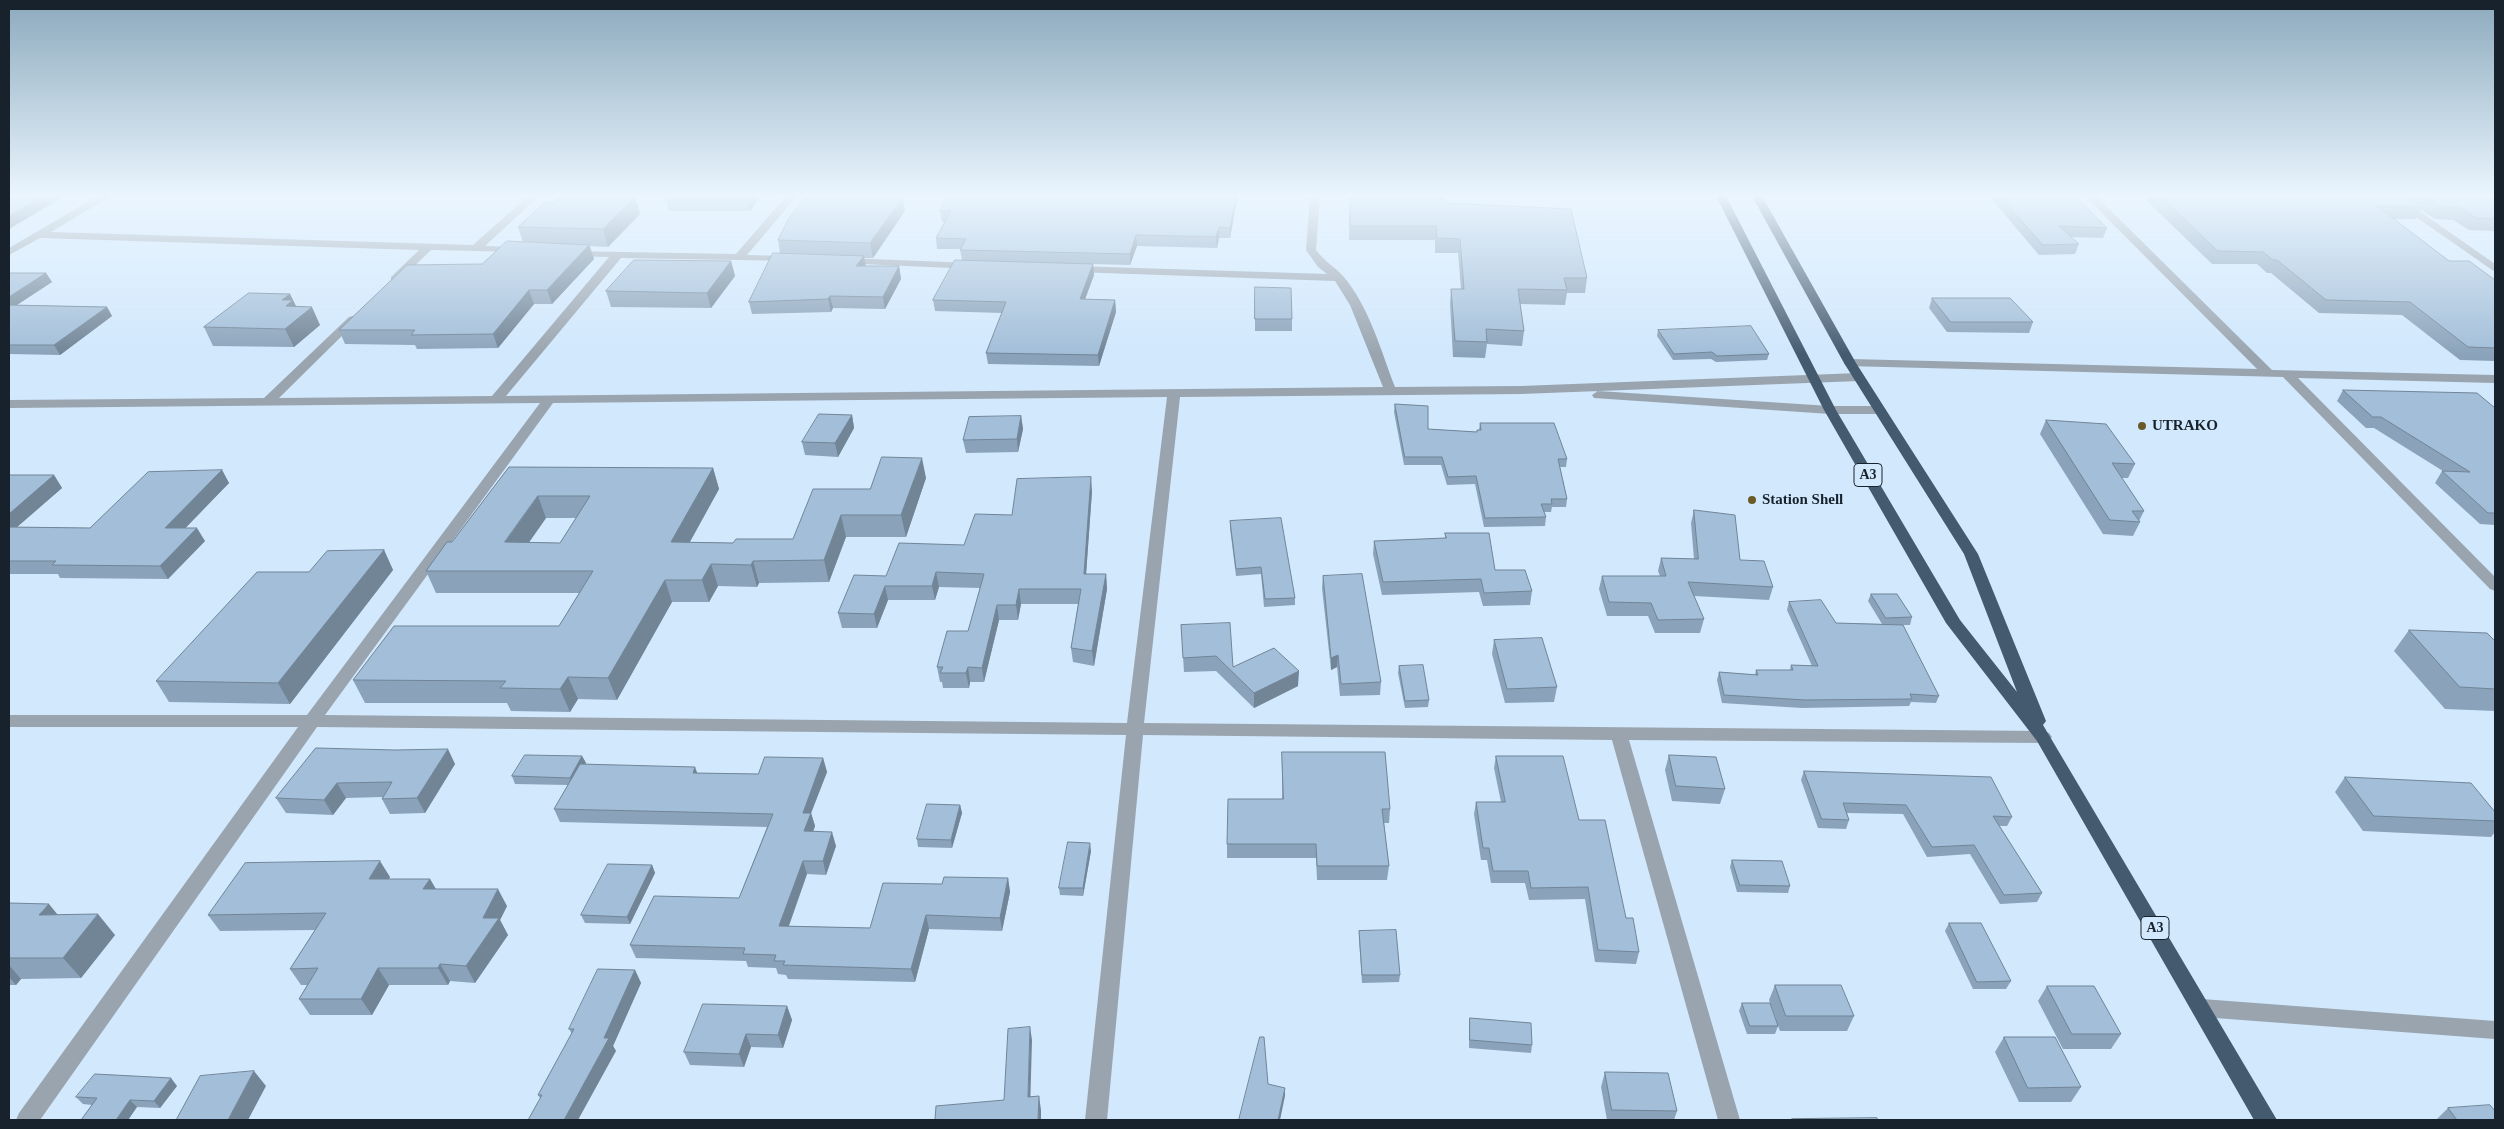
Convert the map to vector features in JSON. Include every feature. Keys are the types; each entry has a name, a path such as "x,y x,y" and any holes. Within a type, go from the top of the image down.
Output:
{"highway":[{"name":"A3","path":"1748,249 1830,410 1954,623 2043,736 2266,1120"},
{"name":"A3","path":"1786,249 1850,363 1970,554 2043,736"}],"street":[{"path":"387,286 426,249"},
{"path":"496,249 533,250"},
{"path":"739,257 746,249"},
{"path":"1311,249 1322,265 1339,278 1356,306 1391,392"},
{"path":"2143,249 2269,374"},
{"path":"2466,249 2495,269"},
{"path":"561,252 798,259"},
{"path":"498,398 617,255"},
{"path":"828,260 985,266"},
{"path":"1064,269 1339,278"},
{"path":"268,401 359,313"},
{"path":"1850,363 2495,378"},
{"path":"2286,374 2495,586"},
{"path":"9,404 498,398 1391,392 1521,390 1859,376"},
{"path":"1521,390 1830,410 1880,410"},
{"path":"1096,1120 1135,728 1174,394"},
{"path":"27,1120 312,721 549,399"},
{"path":"9,721 312,721 1619,734 2043,736"},
{"path":"1619,734 1729,1120"},
{"path":"2202,1008 2495,1030"}],"building":[{"path":"499,249 586,249 547,290 529,290 493,334 411,335 415,330 339,330 407,265 482,264"},
{"path":"961,249 1132,249 1130,254"},
{"path":"1461,249 1580,249 1587,278 1564,278 1567,290 1518,289 1524,331 1486,329 1487,342 1455,341 1451,289 1464,289"},
{"path":"2216,249 2433,249 2449,261 2469,261 2495,280 2495,348 2468,347 2410,302 2326,300 2277,260 2273,260 2263,252 2218,251"},
{"path":"773,253 864,256 856,266 899,266 883,297 830,296 828,299 749,302"},
{"path":"634,260 731,261 707,293 606,291"},
{"path":"955,260 1093,264 1080,299 1115,300 1098,355 986,353 1006,302 933,300"},
{"path":"9,273 46,273 9,297"},
{"path":"1255,287 1291,288 1292,319 1255,319"},
{"path":"249,293 290,294 282,300 293,300 286,306 312,307 285,329 204,327"},
{"path":"1932,298 2010,298 2033,322 1951,322"},
{"path":"9,305 107,307 54,345 9,345"},
{"path":"1751,326 1769,354 1717,356 1712,352 1674,354 1658,330"},
{"path":"2343,390 2477,393 2495,408 2495,513 2488,513 2442,471 2470,472 2381,417 2373,417"},
{"path":"1395,404 1428,406 1428,429 1477,432 1477,430 1481,430 1480,423 1554,423 1567,459 1558,459 1567,499 1551,499 1552,504 1541,504 1546,517 1485,518 1476,476 1448,477 1442,457 1405,457"},
{"path":"819,414 852,415 835,443 802,442"},
{"path":"1021,416 1017,439 963,440 969,417"},
{"path":"2046,420 2106,424 2135,464 2112,463 2144,511 2132,511 2140,522 2110,520"},
{"path":"882,457 922,458 901,515 841,515 824,560 753,561 751,565 711,564 702,580 665,580 608,678 568,677 560,689 500,688 506,681 353,680 394,626 559,626 593,571 426,571 447,542 452,542 509,467 713,468 671,542 733,543 736,539 793,539 813,489 870,489","holes":["538,496 590,496 560,543 505,542"]},
{"path":"222,470 165,528 197,528 160,566 52,565 56,561 9,561 9,527 90,528 148,472"},
{"path":"9,475 54,475 9,514"},
{"path":"1091,477 1084,574 1106,574 1092,651 1071,648 1081,589 1019,589 1016,605 997,605 982,668 968,667 966,673 940,673 943,667 937,667 947,631 968,631 984,574 936,572 932,586 885,586 874,614 838,613 854,575 886,576 899,543 964,545 975,514 1012,515 1017,479"},
{"path":"1694,510 1735,515 1740,560 1764,561 1773,587 1688,582 1704,619 1658,620 1651,603 1609,602 1602,576 1666,576 1661,558 1698,559"},
{"path":"1281,518 1295,598 1265,599 1261,567 1236,569 1230,521"},
{"path":"1445,533 1489,533 1495,570 1525,570 1532,591 1484,593 1481,579 1383,582 1374,541 1446,538"},
{"path":"384,550 278,683 156,681 257,572 309,572 327,551"},
{"path":"1362,574 1381,682 1341,684 1338,655 1331,658 1323,576"},
{"path":"1871,594 1897,594 1912,617 1886,618"},
{"path":"1821,600 1836,623 1903,625 1939,696 1910,694 1912,699 1805,700 1724,695 1719,672 1758,675 1756,670 1793,670 1791,665 1818,666 1789,602"},
{"path":"1230,623 1233,667 1274,648 1299,671 1254,693 1216,656 1183,658 1181,625"},
{"path":"2409,630 2487,633 2495,641 2495,689 2460,687"},
{"path":"1542,638 1557,687 1507,689 1494,640"},
{"path":"1423,665 1429,700 1405,701 1399,666"},
{"path":"316,748 448,749 417,798 382,799 392,782 337,783 324,800 276,798"},
{"path":"1282,752 1385,752 1390,809 1382,809 1389,866 1317,866 1316,844 1227,844 1228,799 1283,799"},
{"path":"525,755 582,756 570,778 512,776"},
{"path":"1669,755 1716,757 1725,789 1676,786"},
{"path":"1496,756 1563,756 1579,820 1605,820 1626,918 1633,918 1639,952 1598,950 1588,887 1531,888 1528,871 1493,871 1489,848 1483,848 1476,802 1505,802"},
{"path":"765,757 823,758 803,813 811,813 804,831 832,832 823,861 803,861 779,926 870,928 883,883 942,884 944,877 1008,878 1000,918 926,915 911,969 783,965 785,961 774,961 776,955 743,954 745,948 630,945 654,896 739,898 773,814 554,809 580,764 695,767 693,773 758,774"},
{"path":"1804,771 1991,777 2012,817 1993,816 2042,893 2004,895 1974,845 1932,847 1906,805 1843,803 1849,820 1822,819"},
{"path":"2345,777 2471,783 2495,812 2495,821 2374,816"},
{"path":"927,804 960,805 951,840 917,839"},
{"path":"1068,842 1090,843 1083,888 1059,888"},
{"path":"1732,860 1782,861 1790,886 1740,885"},
{"path":"380,861 369,879 430,879 423,889 498,889 483,918 499,918 466,966 440,964 438,968 378,968 361,999 299,999 318,968 290,969 326,913 208,915 245,863"},
{"path":"608,864 652,865 627,917 581,915"},
{"path":"9,903 49,904 39,915 98,914 63,958 9,958"},
{"path":"1949,923 1981,923 2011,981 1977,982"},
{"path":"1396,930 1400,975 1362,975 1359,931"},
{"path":"598,969 635,970 604,1038 609,1038 564,1120 528,1120 542,1095 538,1095 574,1029 569,1029"},
{"path":"1775,985 1841,985 1854,1016 1786,1016"},
{"path":"2047,986 2094,986 2121,1034 2072,1034"},
{"path":"1742,1003 1770,1003 1778,1026 1750,1026"},
{"path":"703,1004 787,1006 778,1035 746,1034 739,1054 684,1052"},
{"path":"1470,1018 1531,1023 1532,1045 1470,1040"},
{"path":"1030,1027 1028,1097 1039,1096 1038,1120 935,1120 936,1106 1004,1100 1008,1029"},
{"path":"1260,1037 1264,1037 1268,1084 1285,1088 1278,1120 1239,1120"},
{"path":"2004,1037 2055,1037 2081,1087 2028,1088"},
{"path":"254,1071 228,1120 176,1120 200,1076"},
{"path":"1605,1072 1668,1073 1677,1111 1612,1110"},
{"path":"95,1074 171,1078 154,1101 130,1100 116,1120 81,1120 97,1098 76,1097"},
{"path":"2490,1105 2495,1111 2495,1120 2457,1120 2448,1108"},
{"path":"1877,1118 1878,1120 1792,1119"}],"place":[{"name":"UTRAKO","path":"2142,426"},
{"name":"Station Shell","path":"1752,500"}]}
